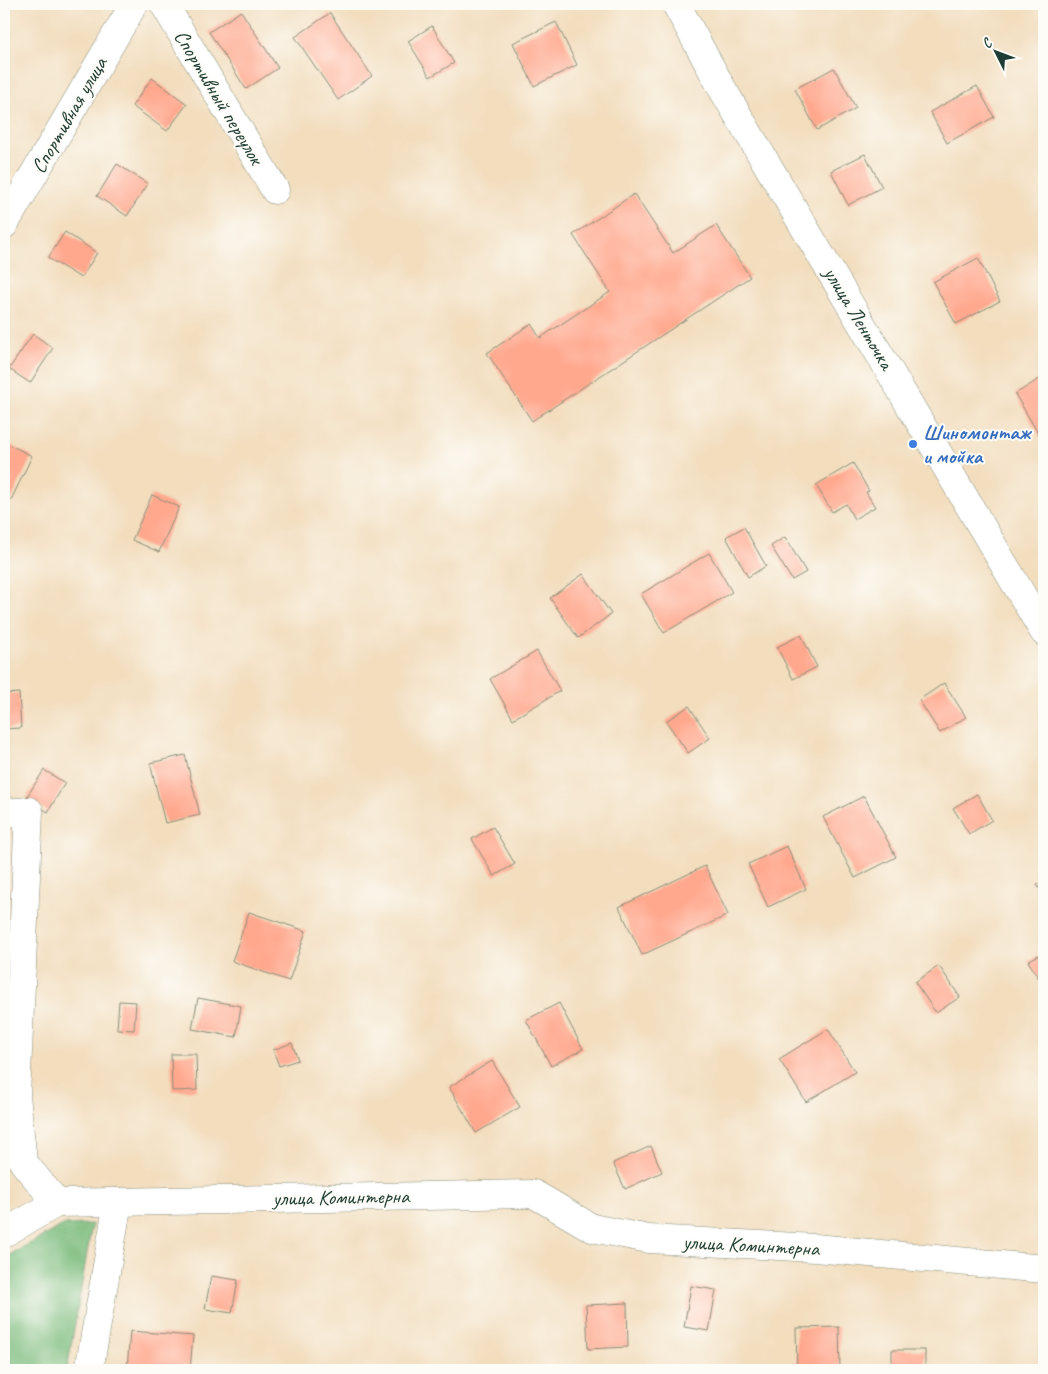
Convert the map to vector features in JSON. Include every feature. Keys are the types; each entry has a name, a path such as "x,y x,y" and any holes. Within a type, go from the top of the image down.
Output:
{"street":[{"name":"Спортивная улица","path":"4,226 134,4"},
{"name":"Спортивный переулок","path":"164,4 275,190"},
{"name":"улица Ленточка","path":"676,4 723,90 1044,632"},
{"path":"4,813 29,811 16,1095 23,1162 57,1203 4,1233"},
{"name":"улица Коминтерна","path":"57,1203 534,1194 592,1228 649,1239 815,1248 1044,1269"},
{"path":"89,1370 118,1202"}],"green space":[{"path":"92,1224 67,1370 4,1370 4,1258 63,1225"}],"building":[{"path":"241,11 278,68 246,89 209,32"},
{"path":"330,13 372,76 338,100 295,37"},
{"path":"556,22 577,65 534,86 513,43"},
{"path":"432,26 454,63 430,77 408,41"},
{"path":"834,68 856,108 817,130 795,89"},
{"path":"152,78 187,104 167,131 132,106"},
{"path":"977,86 994,117 947,143 930,112"},
{"path":"865,154 882,187 848,205 831,171"},
{"path":"117,164 148,184 127,216 97,196"},
{"path":"634,194 673,253 716,225 750,277 532,421 487,353 531,324 540,338 610,292 573,235"},
{"path":"65,232 97,253 81,278 48,258"},
{"path":"978,258 1000,301 956,324 933,282"},
{"path":"33,334 53,348 30,383 9,369"},
{"path":"1044,376 1044,443 1015,394"},
{"path":"4,442 32,456 11,500 4,496"},
{"path":"853,463 869,491 866,492 875,507 854,519 846,504 832,512 816,485"},
{"path":"152,495 179,507 159,552 132,540"},
{"path":"744,527 766,566 748,577 726,537"},
{"path":"785,537 806,572 792,580 771,546"},
{"path":"709,553 732,592 664,633 641,594"},
{"path":"583,574 611,614 578,638 550,598"},
{"path":"801,635 817,667 793,679 777,647"},
{"path":"537,651 560,691 513,719 490,679"},
{"path":"944,683 966,717 940,733 919,700"},
{"path":"19,693 21,728 4,729 4,694"},
{"path":"689,706 710,738 688,753 666,721"},
{"path":"185,755 200,815 165,823 150,763"},
{"path":"44,770 65,783 48,812 26,798"},
{"path":"977,794 992,820 969,834 953,808"},
{"path":"864,796 896,857 855,878 823,817"},
{"path":"493,827 515,864 494,876 472,839"},
{"path":"787,846 806,889 768,907 748,864"},
{"path":"705,866 728,915 642,955 619,907"},
{"path":"1044,880 1044,895 1037,885"},
{"path":"249,912 306,931 289,981 232,961"},
{"path":"1044,952 1044,987 1028,961"},
{"path":"939,966 960,997 936,1013 915,982"},
{"path":"198,998 241,1006 236,1037 192,1029"},
{"path":"119,1001 136,1002 134,1030 117,1029"},
{"path":"559,1003 583,1049 551,1066 526,1020"},
{"path":"828,1029 855,1072 806,1102 779,1059"},
{"path":"292,1043 298,1060 279,1066 273,1050"},
{"path":"171,1054 196,1054 197,1090 172,1091"},
{"path":"492,1061 520,1107 476,1133 449,1087"},
{"path":"651,1146 662,1172 625,1189 613,1163"},
{"path":"211,1276 238,1280 232,1313 205,1309"},
{"path":"691,1286 716,1290 709,1331 684,1327"},
{"path":"627,1303 628,1347 588,1349 586,1305"},
{"path":"839,1327 840,1369 797,1370 796,1328"},
{"path":"130,1331 193,1336 190,1370 127,1370"},
{"path":"892,1350 925,1350 925,1370 892,1370"}],"place":[{"name":"Шиномонтаж и мойка","path":"913,444"}]}
